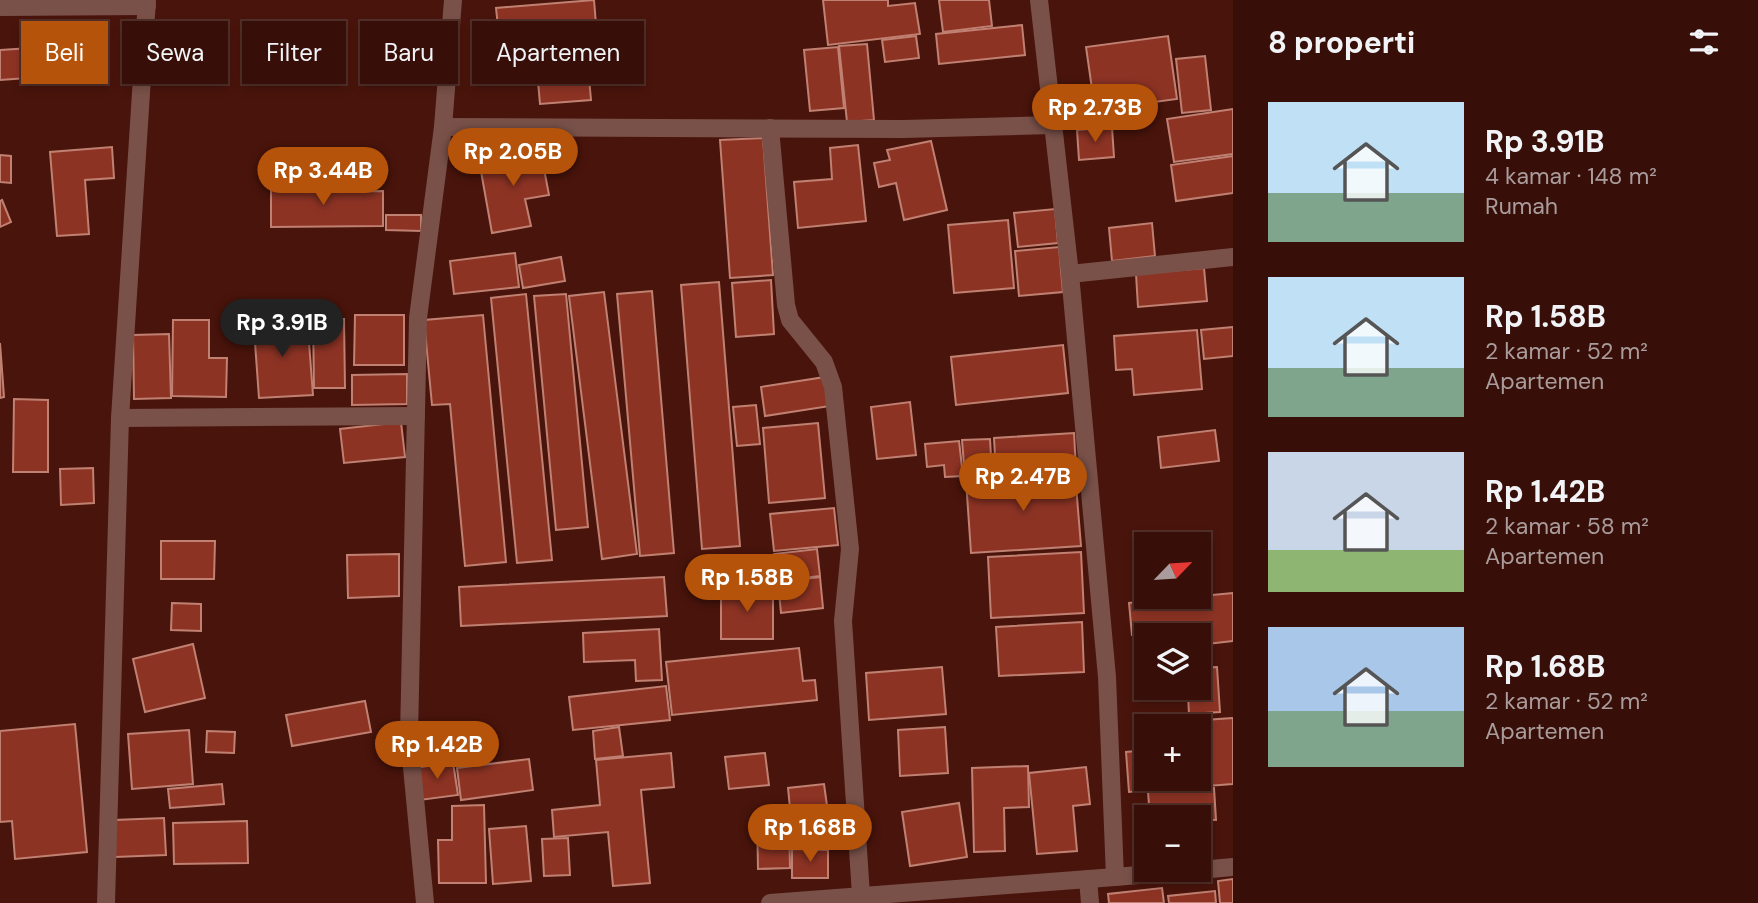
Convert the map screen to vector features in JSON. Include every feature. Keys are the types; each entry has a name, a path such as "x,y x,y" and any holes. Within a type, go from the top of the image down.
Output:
{"street":[{"path":"425,903 409,736 418,318 443,127 453,0"},
{"path":"1039,0 1070,274 1107,677 1115,877"},
{"path":"0,7 147,3 120,418 106,903"},
{"path":"443,127 903,129 1053,125"},
{"path":"771,128 786,305 790,320 824,362 834,387 850,549 843,621 861,895"},
{"path":"1070,274 1233,257"},
{"path":"120,418 416,415"},
{"path":"1211,869 1233,867"},
{"path":"770,903 861,895 942,896 1134,875"},
{"path":"1088,879 1090,903"}],"building":[{"path":"594,0 596,21 497,21 496,8"},
{"path":"823,0 888,0 888,6 915,3 920,34 828,45"},
{"path":"939,0 989,0 992,26 943,32"},
{"path":"1022,25 1025,55 939,64 936,34"},
{"path":"916,36 919,58 885,62 882,40"},
{"path":"1168,36 1177,99 1095,110 1086,47"},
{"path":"867,44 874,120 847,122 839,46"},
{"path":"838,47 844,108 810,111 804,50"},
{"path":"21,49 21,78 0,80 0,50"},
{"path":"1205,56 1211,110 1182,113 1176,59"},
{"path":"538,84 590,84 591,100 540,104"},
{"path":"1233,109 1233,154 1174,162 1167,119"},
{"path":"1112,127 1114,157 1079,160 1077,130"},
{"path":"763,138 773,275 730,278 720,140"},
{"path":"931,141 947,210 904,220 896,183 879,187 874,163 890,160 887,150"},
{"path":"858,145 866,221 798,228 794,182 832,179 830,148"},
{"path":"112,147 114,178 85,180 89,234 57,236 50,152"},
{"path":"540,148 549,195 525,199 531,226 492,233 479,160"},
{"path":"0,155 11,156 11,183 0,182"},
{"path":"1233,156 1233,193 1176,201 1171,165"},
{"path":"271,179 299,179 299,192 383,191 383,226 271,227"},
{"path":"2,200 11,222 0,227 0,201"},
{"path":"1055,209 1058,243 1018,247 1014,213"},
{"path":"386,215 421,215 421,231 386,230"},
{"path":"1008,220 1014,288 954,293 948,225"},
{"path":"1152,223 1155,256 1112,261 1109,228"},
{"path":"1059,247 1063,292 1019,296 1015,251"},
{"path":"515,253 519,287 454,294 450,261"},
{"path":"561,257 565,281 523,288 519,265"},
{"path":"1204,268 1207,301 1138,307 1136,274"},
{"path":"771,280 774,334 736,337 732,283"},
{"path":"719,282 740,546 702,549 681,285"},
{"path":"652,291 674,553 640,556 617,294"},
{"path":"604,292 637,554 602,559 569,296"},
{"path":"526,294 552,560 517,563 491,298"},
{"path":"566,294 588,527 556,530 534,296"},
{"path":"277,313 278,331 308,329 313,395 259,398 253,315"},
{"path":"355,315 404,315 404,365 354,365"},
{"path":"483,315 506,562 465,566 450,404 432,405 424,320"},
{"path":"313,319 344,319 345,388 314,388"},
{"path":"173,320 209,320 209,358 227,358 226,397 172,396"},
{"path":"1233,327 1233,356 1204,359 1201,330"},
{"path":"1197,330 1202,389 1134,395 1132,369 1116,370 1114,336"},
{"path":"169,334 171,398 134,399 133,335"},
{"path":"0,343 4,397 0,398"},
{"path":"1063,345 1068,393 956,405 951,357"},
{"path":"407,374 407,404 352,405 352,375"},
{"path":"825,377 830,406 765,416 761,387"},
{"path":"14,399 48,400 48,472 13,472"},
{"path":"910,402 916,455 877,459 871,407"},
{"path":"756,405 760,444 737,446 733,407"},
{"path":"401,422 405,457 344,463 340,429"},
{"path":"818,423 825,498 769,503 763,428"},
{"path":"1215,430 1219,461 1161,468 1158,437"},
{"path":"1074,433 1076,469 996,474 994,438"},
{"path":"990,439 992,475 965,477 962,440"},
{"path":"959,441 963,476 945,477 944,465 927,467 925,444"},
{"path":"93,468 94,503 61,505 60,469"},
{"path":"1075,473 1081,546 971,553 966,480"},
{"path":"834,508 838,545 774,551 770,514"},
{"path":"161,541 215,541 214,579 161,579"},
{"path":"817,549 820,576 778,581 774,554"},
{"path":"1081,552 1084,613 991,618 988,557"},
{"path":"399,554 399,596 348,598 347,555"},
{"path":"664,577 667,616 461,626 459,587"},
{"path":"820,577 823,608 781,613 778,582"},
{"path":"721,588 773,589 773,639 721,639"},
{"path":"1233,593 1233,641 1211,644 1211,623 1134,623 1132,635 1129,603 1134,603 1134,609 1211,609 1211,595"},
{"path":"172,603 201,604 201,631 171,630"},
{"path":"1082,622 1084,672 999,676 996,627"},
{"path":"659,629 662,680 636,681 635,660 584,662 583,633"},
{"path":"193,644 205,698 145,712 133,659"},
{"path":"799,648 803,681 815,680 817,700 672,715 666,662"},
{"path":"942,667 946,714 869,720 866,673"},
{"path":"1211,667 1217,667 1220,712 1189,714 1188,700 1211,700"},
{"path":"666,686 670,720 573,730 569,697"},
{"path":"365,701 371,732 292,746 286,715"},
{"path":"1233,718 1233,784 1211,786 1211,720"},
{"path":"75,724 87,852 15,859 12,821 0,822 0,731"},
{"path":"619,727 623,756 595,759 593,731"},
{"path":"945,727 948,773 900,776 898,730"},
{"path":"189,730 193,784 132,789 128,734"},
{"path":"207,731 235,732 234,753 206,752"},
{"path":"1134,751 1134,791 1142,791 1129,792 1126,752"},
{"path":"671,753 674,787 641,790 650,883 613,886 608,832 554,837 552,810 600,805 596,760"},
{"path":"765,753 769,785 729,789 725,757"},
{"path":"529,759 533,790 461,800 457,768"},
{"path":"453,762 458,795 420,800 415,768"},
{"path":"1028,766 1029,807 1004,808 1005,851 974,852 972,768"},
{"path":"1086,767 1090,804 1073,806 1077,851 1037,854 1029,773"},
{"path":"222,784 224,804 170,808 168,789"},
{"path":"824,784 828,813 791,818 788,788"},
{"path":"1214,788 1216,820 1211,820 1211,805 1149,805 1148,792 1211,791"},
{"path":"959,803 967,857 910,866 902,812"},
{"path":"484,805 486,883 439,883 438,840 452,840 452,806"},
{"path":"757,815 789,815 790,868 758,869"},
{"path":"831,817 834,843 795,846 793,820"},
{"path":"164,818 166,855 115,857 114,820"},
{"path":"247,821 248,863 174,864 173,823"},
{"path":"526,826 531,881 493,884 489,829"},
{"path":"568,838 570,875 544,876 542,839"},
{"path":"792,849 828,850 828,878 792,878"},
{"path":"1233,879 1233,903 1220,903 1218,881"},
{"path":"1162,888 1164,903 1109,903 1108,894"},
{"path":"1215,891 1216,903 1169,903 1168,896"}]}
